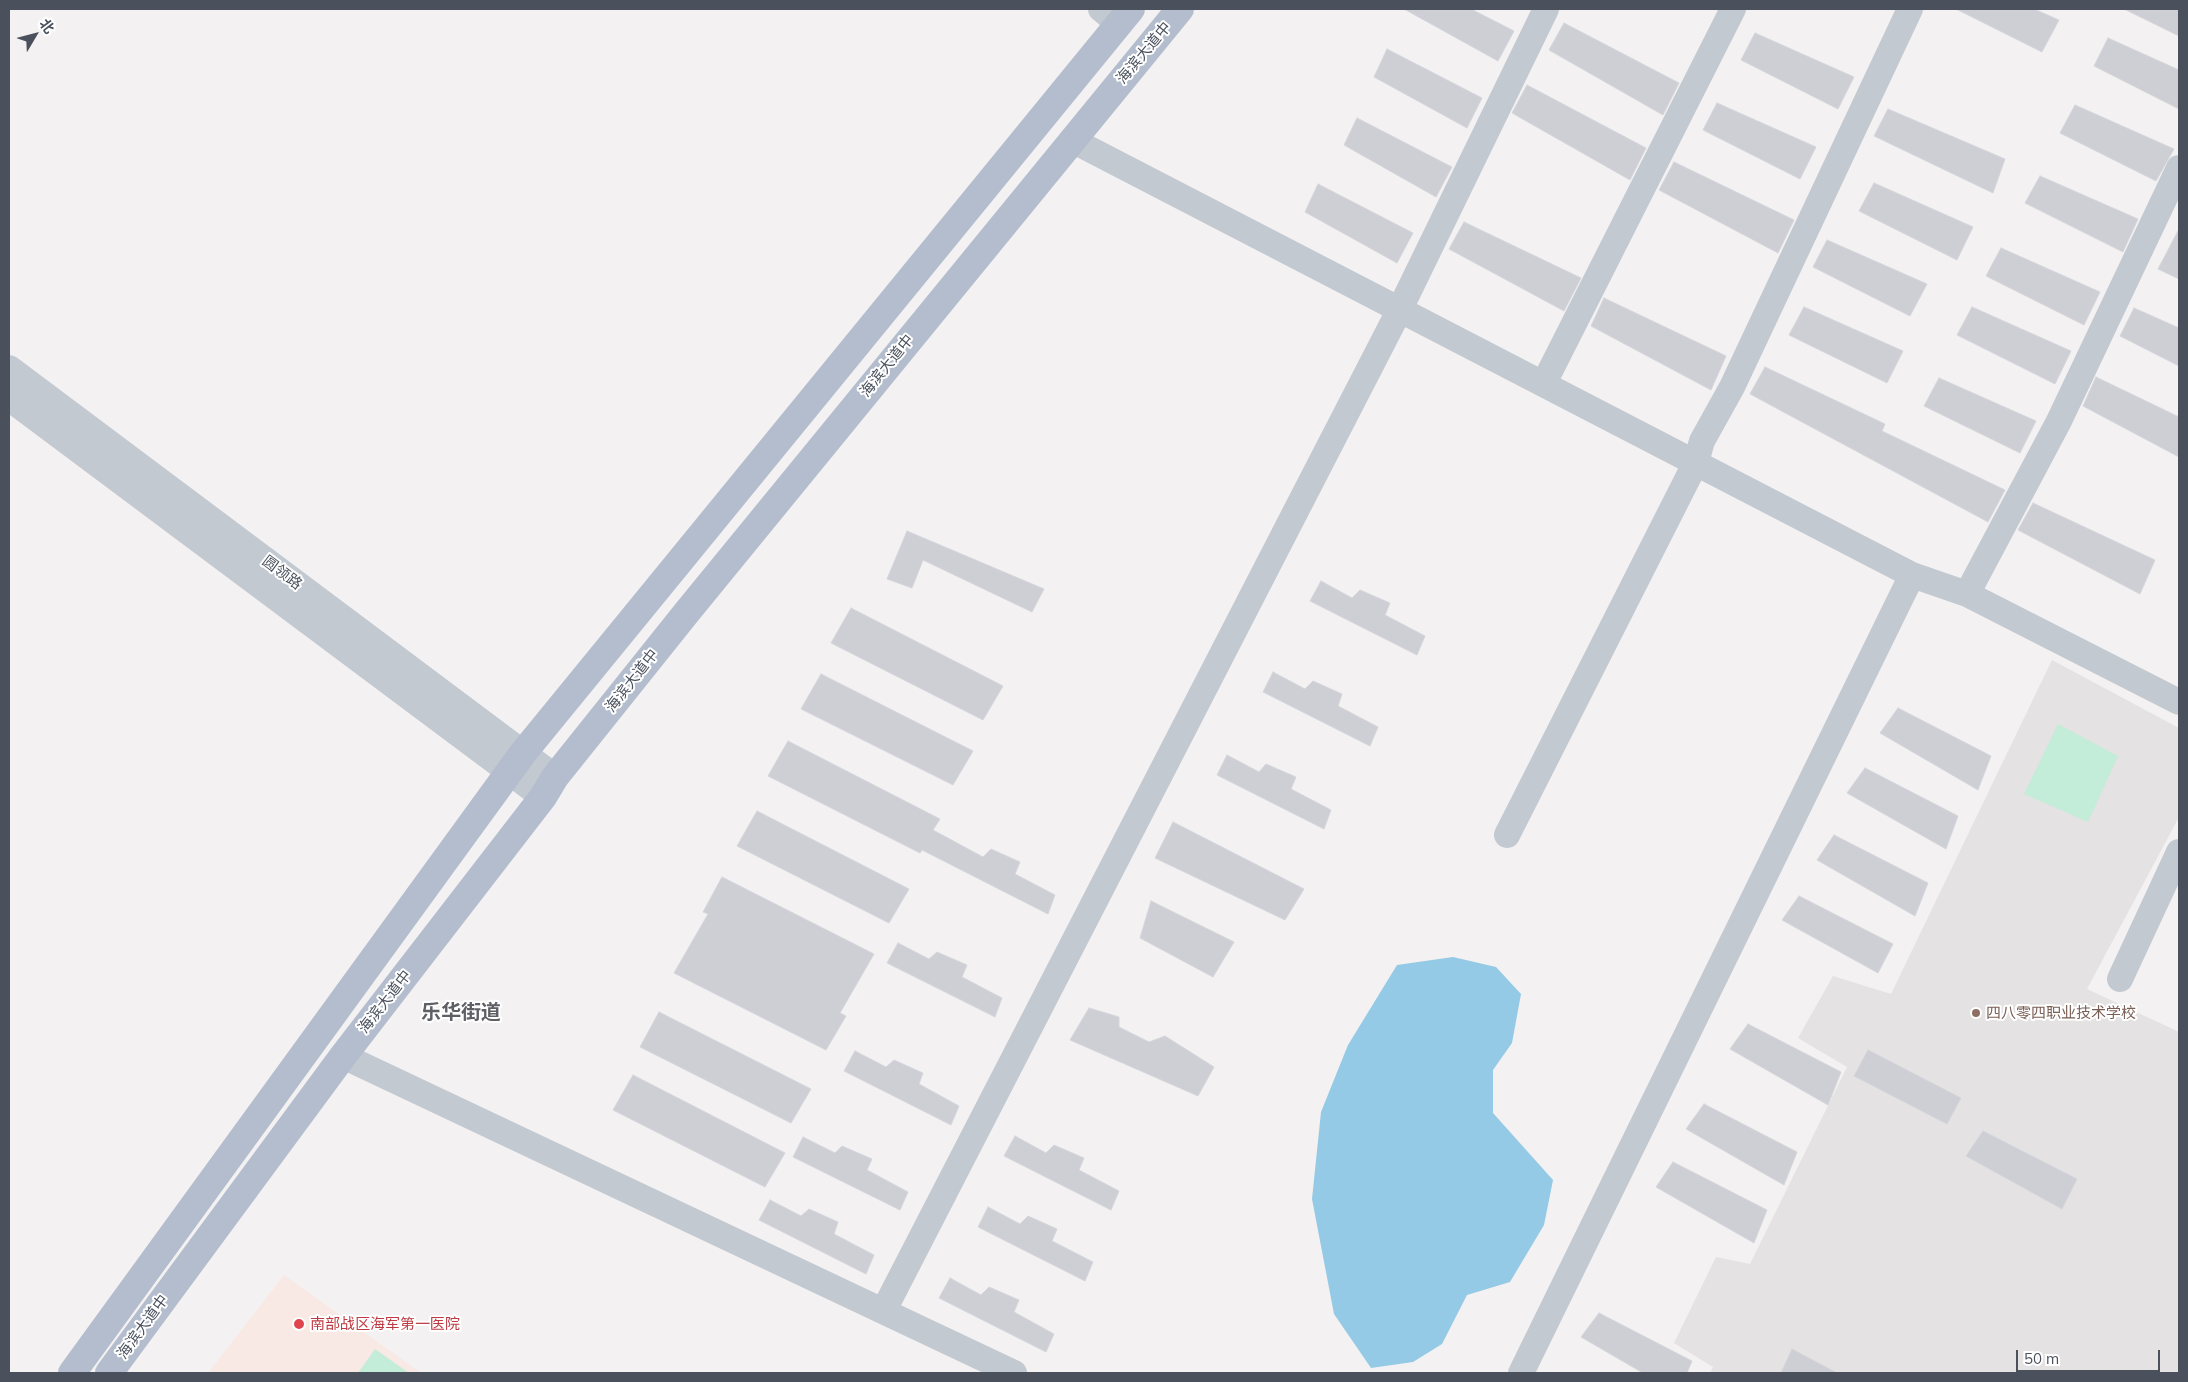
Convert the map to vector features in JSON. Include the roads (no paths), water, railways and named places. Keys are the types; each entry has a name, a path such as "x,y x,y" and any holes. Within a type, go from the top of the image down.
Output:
{"main road":[{"name":"海滨大道中","path":"109,1373 343,1056 549,787 687,612 1180,9"},
{"name":"海滨大道中","path":"72,1373 515,762 1117,14"}],"street":[{"path":"884,1310 1400,308 1546,9"},
{"path":"1544,384 1733,9"},
{"path":"1507,835 1696,462 1702,441 1732,387 1910,9"},
{"path":"1072,140 1400,308 1912,575 1967,594 2179,702"},
{"path":"1967,594 2058,421 2179,168"},
{"name":"圆领路","path":"9,368 515,762"},
{"name":"圆领路","path":"9,398 549,787"},
{"path":"1521,1373 1912,575"},
{"path":"2120,979 2179,852"},
{"path":"343,1056 1014,1373"}],"water":[{"path":"1453,957 1496,967 1521,994 1512,1043 1493,1070 1493,1113 1553,1180 1544,1225 1510,1282 1467,1295 1442,1344 1413,1362 1371,1368 1334,1314 1312,1199 1321,1112 1348,1045 1397,965"}],"place":[{"name":"四八零四职业技术学校","path":"1976,1013"},
{"name":"南部战区海军第一医院","path":"299,1324"}],"district":[{"name":"乐华街道","path":"461,1013"}]}
